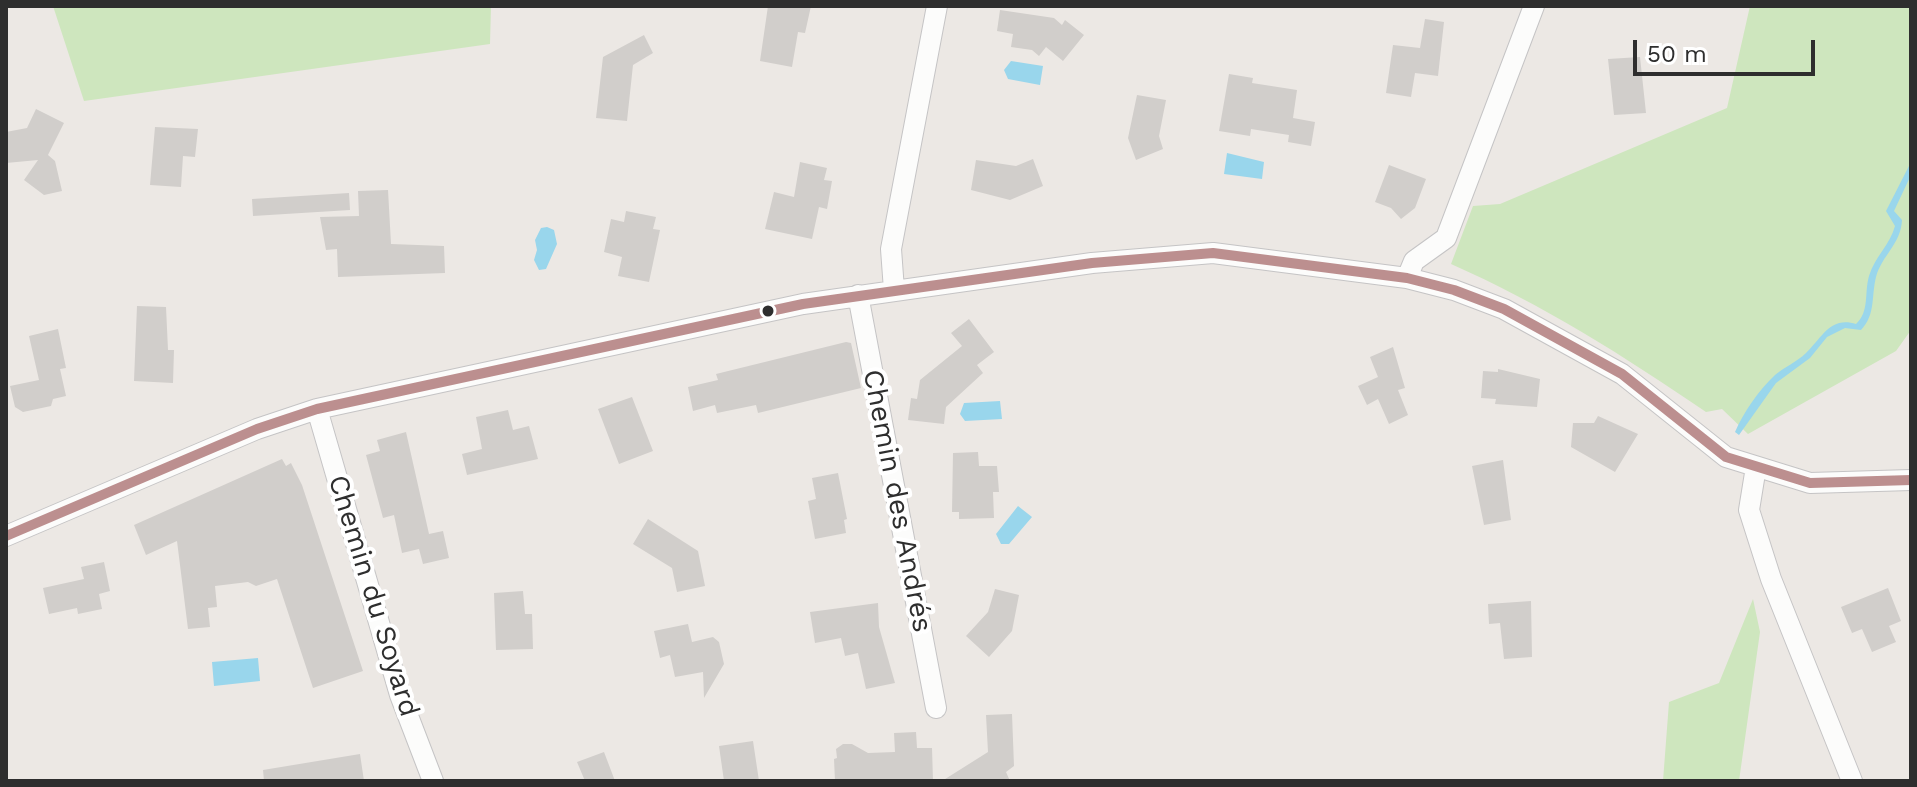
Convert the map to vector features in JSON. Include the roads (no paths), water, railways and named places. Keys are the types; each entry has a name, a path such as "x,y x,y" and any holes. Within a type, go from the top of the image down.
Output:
{"street":[{"path":"894,290 891,249 937,6"},
{"path":"1407,278 1414,261 1446,238 1534,6"},
{"path":"6,536 257,429 317,409 858,295 1092,263 1213,253 1407,278 1454,290 1504,309 1622,374 1726,457 1810,483 1911,480"},
{"name":"Chemin des Andrés","path":"858,295 936,708"},
{"name":"Chemin du Soyard","path":"317,409 400,695 433,781"},
{"path":"1756,467 1749,510 1771,579 1852,781"}],"water":[{"path":"1011,61 1043,66 1040,85 1008,79 1004,70"},
{"path":"1227,153 1264,162 1262,179 1224,174"},
{"path":"1911,162 1911,175 1894,211 1902,220 1901,228 1879,269 1866,324 1861,330 1845,328 1827,337 1810,358 1776,383 1739,435 1735,432 1742,417 1775,375 1802,356 1833,326 1847,322 1856,324 1860,319 1872,269 1895,226 1886,211"},
{"path":"541,228 554,230 557,244 546,269 539,270 534,260 537,250 535,240"},
{"path":"1000,401 1002,419 965,421 960,414 964,403"},
{"path":"1018,506 1032,517 1009,544 1001,544 996,534"},
{"path":"258,658 260,681 214,686 212,662"}]}
